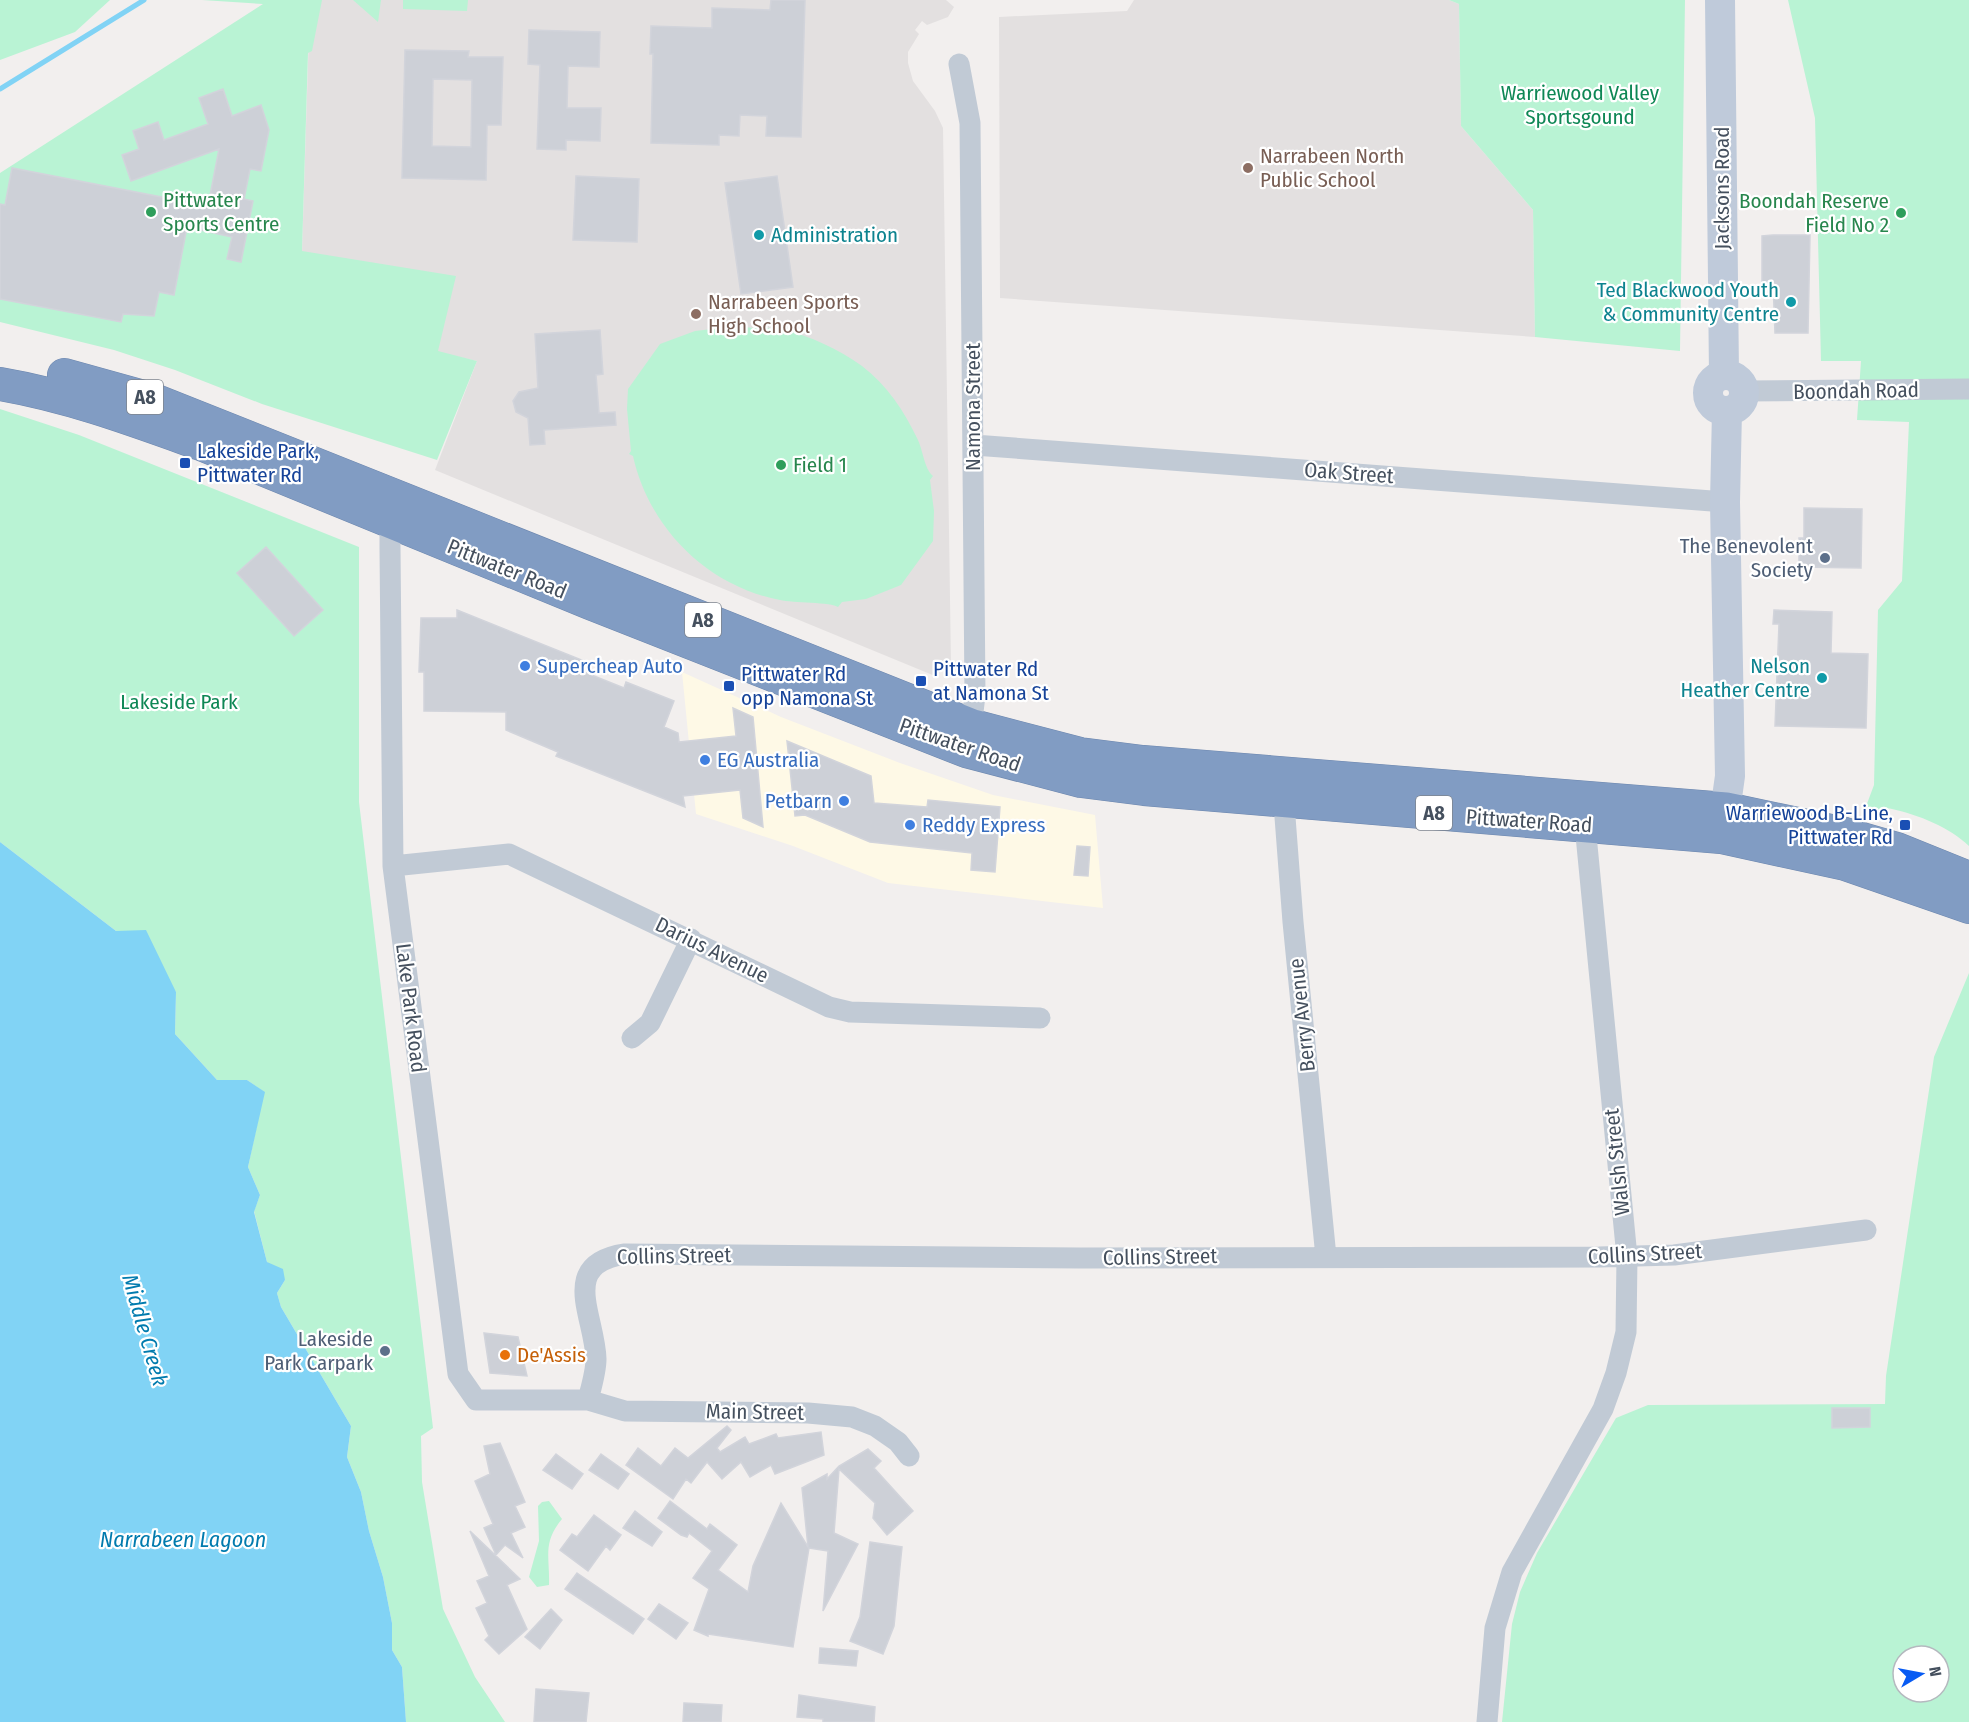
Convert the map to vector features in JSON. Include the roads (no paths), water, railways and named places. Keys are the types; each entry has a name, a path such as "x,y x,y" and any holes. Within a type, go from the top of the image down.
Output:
{"highway":[{"name":"Pittwater Road","path":"0,364 46,370 154,400 395,509 970,739 1081,781 1283,787 1845,834 1897,849 1969,878"},
{"name":"Pittwater Road","path":"0,384 43,392 108,411 395,509"},
{"name":"Pittwater Road","path":"1283,787 1585,825 1723,823 1969,907"}],"street":[{"name":"Jacksons Road","path":"1720,0 1732,393 1725,502 1730,776 1723,823"},
{"name":"Namona Street","path":"959,64 970,123 975,694 970,739"},
{"name":"Boondah Road","path":"1732,393 1969,388"},
{"name":"Oak Street","path":"974,445 1725,502"},
{"name":"Lake Park Road","path":"395,509 393,866 458,1374 476,1400 588,1400"},
{"name":"Berry Avenue","path":"1283,787 1326,1257"},
{"name":"Walsh Street","path":"1487,1722 1495,1628 1512,1572 1603,1409 1617,1373 1628,1311 1627,1257 1585,825"},
{"name":"Darius Avenue","path":"393,866 509,854 691,939 829,1007 850,1012 1040,1018"},
{"path":"632,1038 650,1023 691,939"},
{"name":"Collins Street","path":"588,1400 596,1360 585,1299 586,1277 596,1263 610,1256 625,1254 1080,1258 1627,1257 1674,1255 1866,1230"},
{"name":"Main Street","path":"588,1400 625,1411 808,1413 852,1417 875,1426 898,1442 909,1456"}],"water":[{"name":"Narrabeen Lagoon","path":"0,842 116,931 146,930 176,992 175,1034 217,1080 247,1080 265,1092 248,1167 260,1195 254,1212 267,1262 283,1269 285,1280 277,1293 281,1307 351,1426 347,1457 361,1492 369,1531 383,1577 392,1623 392,1650 402,1667 406,1722 0,1722"}],"waterway":[{"path":"0,89 144,0"}],"place":[{"name":"Narrabeen North Public School","path":"1248,168"},
{"name":"Pittwater Sports Centre","path":"151,212"},
{"name":"Boondah Reserve Field No 2","path":"1901,213"},
{"name":"Administration","path":"759,235"},
{"name":"Ted Blackwood Youth & Community Centre","path":"1791,302"},
{"name":"Narrabeen Sports High School","path":"696,314"},
{"name":"Lakeside Park, Pittwater Rd","path":"185,463"},
{"name":"Field 1","path":"781,465"},
{"name":"The Benevolent Society","path":"1825,558"},
{"name":"Supercheap Auto","path":"525,666"},
{"name":"Nelson Heather Centre","path":"1822,678"},
{"name":"Pittwater Rd at Namona St","path":"921,681"},
{"name":"Pittwater Rd opp Namona St","path":"729,686"},
{"name":"EG Australia","path":"705,760"},
{"name":"Petbarn","path":"844,801"},
{"name":"Reddy Express","path":"910,825"},
{"name":"Warriewood B-Line, Pittwater Rd","path":"1905,825"},
{"name":"Lakeside Park Carpark","path":"385,1351"},
{"name":"De'Assis","path":"505,1355"}],"park label":[{"name":"Warriewood Valley Sportsgound","path":"1580,105"},
{"name":"Lakeside Park","path":"179,702"}],"water label":[{"name":"Middle Creek","path":"145,1330"}]}
